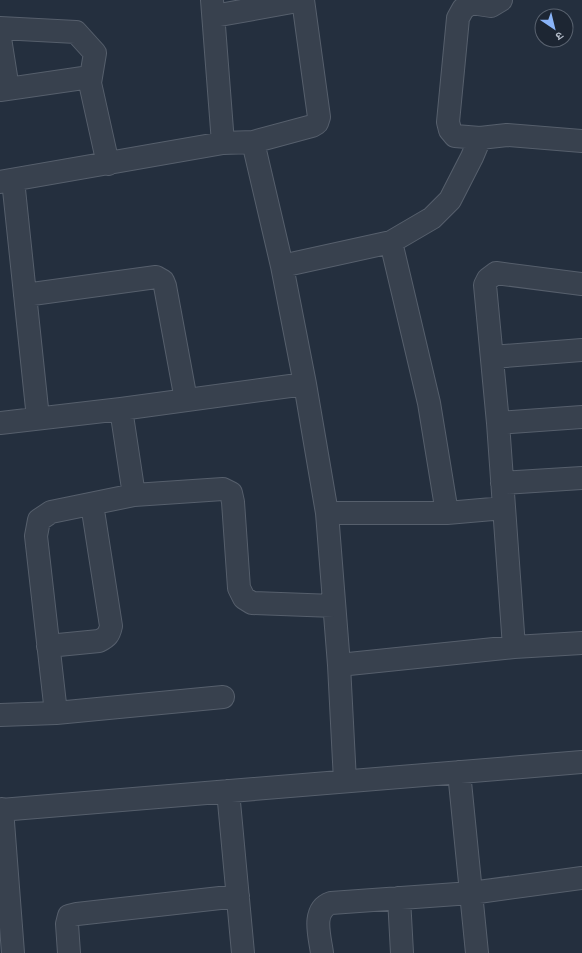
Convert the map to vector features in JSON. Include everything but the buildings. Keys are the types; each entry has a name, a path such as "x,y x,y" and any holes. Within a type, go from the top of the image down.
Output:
{"street":[{"path":"38,418 25,295 7,181 222,143 253,142 317,124 319,117 303,0 213,8 222,143"},
{"path":"501,0 491,6 471,3 463,9 458,18 448,122 450,130 455,136 480,138 507,135 582,141"},
{"path":"0,28 76,32 95,53 90,83 108,164"},
{"path":"0,38 4,90 82,78 90,83"},
{"path":"282,266 391,242 432,218 450,200 480,138"},
{"path":"253,142 282,266 305,384 327,513 339,665 345,781"},
{"path":"391,242 429,403 447,513"},
{"path":"514,647 498,423 486,285 488,279 496,273 582,284"},
{"path":"25,295 156,277 163,281 186,400"},
{"path":"492,357 582,350"},
{"path":"0,423 121,409 305,384"},
{"path":"121,409 134,495"},
{"path":"498,423 582,417"},
{"path":"502,484 582,478"},
{"path":"56,713 36,536 39,520 51,512 134,495 223,489 231,493 233,502 239,588 244,598 252,603 334,606"},
{"path":"48,646 99,641 106,638 109,634 111,626 92,504"},
{"path":"327,513 447,513 504,508"},
{"path":"339,665 514,647 582,643"},
{"path":"0,715 56,713 223,697"},
{"path":"13,953 5,922 1,810 582,762"},
{"path":"459,772 477,953"},
{"path":"228,791 244,953"},
{"path":"322,953 318,918 325,905 331,903 471,893 582,878"},
{"path":"69,953 67,924 69,916 238,896"},
{"path":"399,898 402,953"}]}
